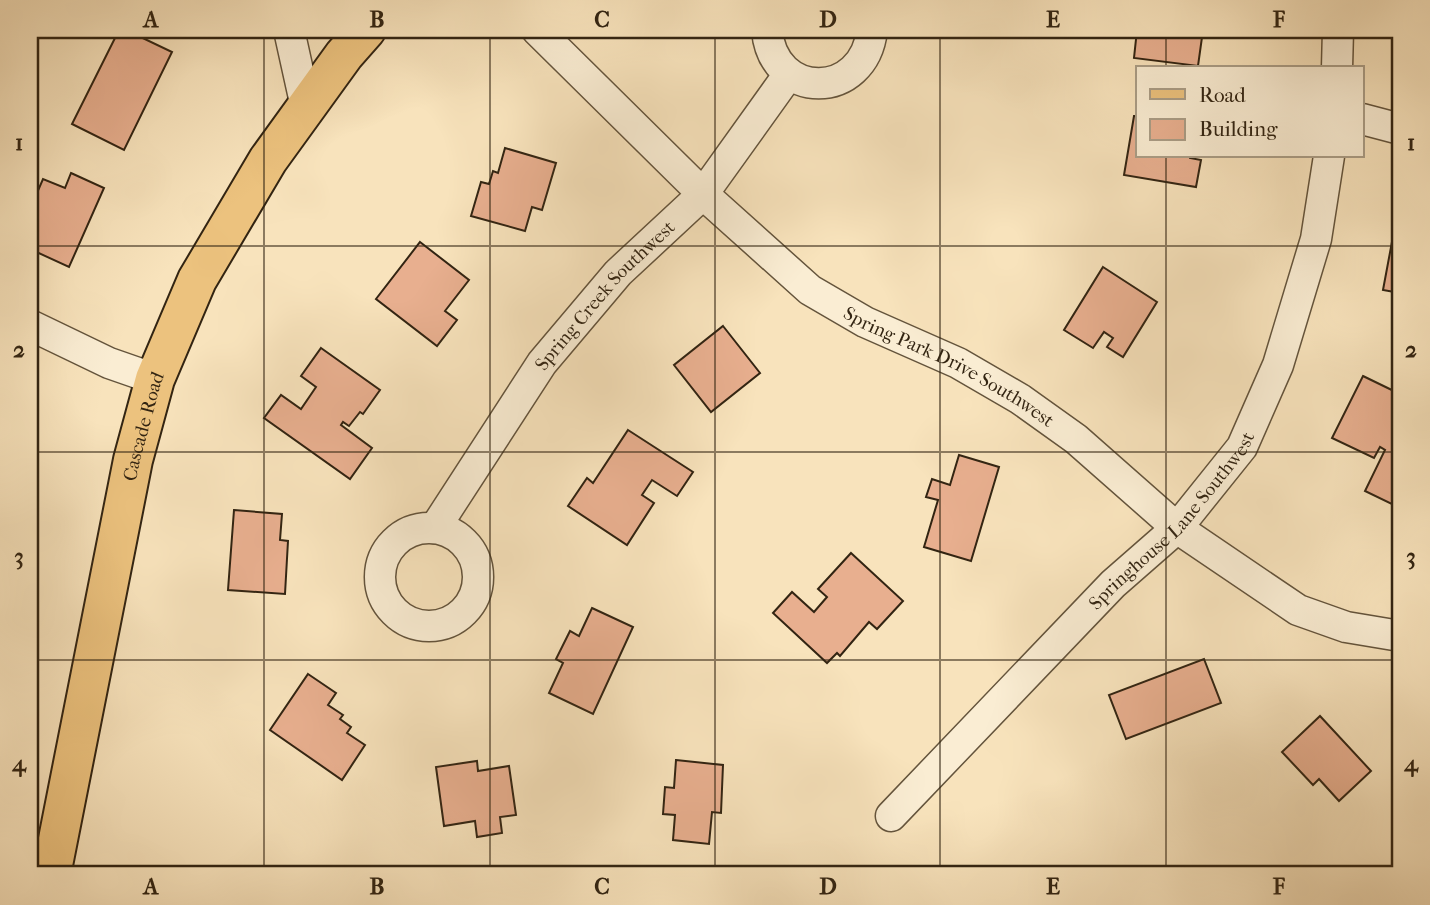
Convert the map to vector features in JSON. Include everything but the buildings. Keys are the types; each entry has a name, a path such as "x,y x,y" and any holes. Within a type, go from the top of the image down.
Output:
{"main road":[{"name":"Cascade Road","path":"51,875 130,473 155,379 197,280 268,160 344,55 366,30"}],"street":[{"path":"289,30 306,107"},
{"name":"Spring Park Drive Southwest","path":"537,30 704,194 810,290 864,322 958,363 1020,399 1076,439 1177,528 1298,610 1346,627 1400,636"},
{"path":"767,30 777,62 789,74 803,81 819,84 836,81 850,74 862,62 869,47 872,30"},
{"path":"1337,66 1338,30"},
{"name":"Spring Creek Southwest","path":"435,528 542,363 618,273 704,194 789,74"},
{"path":"1364,120 1400,129"},
{"name":"Springhouse Lane Southwest","path":"891,816 1113,584 1177,528 1242,447 1278,365 1316,239 1329,158"},
{"path":"30,325 109,363 155,379"}]}
